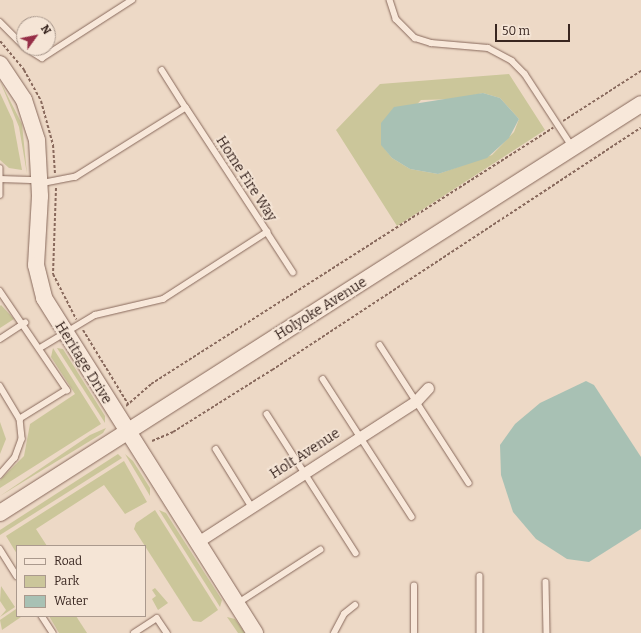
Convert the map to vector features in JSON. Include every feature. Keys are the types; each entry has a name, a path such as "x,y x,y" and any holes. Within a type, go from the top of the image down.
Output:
{"street":[{"name":"Heritage Drive","path":"0,64 29,113 37,140 45,182 36,251 38,279 48,307 255,633"},
{"name":"Holyoke Avenue","path":"0,513 641,104"},
{"name":"Holt Avenue","path":"196,542 415,402 428,388"}],"lane":[{"path":"56,49 132,0"},
{"path":"390,0 396,19 415,38 431,43 488,48 507,57 525,74 574,148"},
{"path":"1,24 16,38"},
{"name":"Home Fire Way","path":"40,348 95,315 163,299 267,232 162,70"},
{"path":"1,179 45,182 76,177 186,108"},
{"path":"0,168 0,195"},
{"path":"267,232 293,272"},
{"path":"0,291 25,324 67,390 20,419"},
{"path":"0,339 25,324"},
{"path":"380,345 415,402 469,482"},
{"path":"324,378 412,517"},
{"path":"0,386 20,419 19,450 0,475"},
{"path":"267,414 356,553"},
{"path":"216,450 252,506"},
{"path":"0,549 16,574"},
{"path":"236,604 320,550"},
{"path":"480,576 480,633"},
{"path":"546,582 547,633"},
{"path":"414,586 414,633"},
{"path":"334,633 344,614 355,605"},
{"path":"43,617 53,633"},
{"path":"134,633 157,618 167,633"}],"path":[{"path":"0,41 24,70 41,101 53,145 45,182 53,274 62,298 128,404"},
{"path":"124,407 151,384 641,71"},
{"path":"152,441 174,432 272,370 641,128"}],"green space":[{"path":"509,74 545,130 397,226 336,130 380,84","holes":["483,93 500,98 519,119 514,132 492,155 438,174 410,169 392,158 381,144 421,100 458,99"]},
{"path":"0,81 22,124 27,174 19,127"},
{"path":"0,93 13,121 22,170 9,168 0,160"},
{"path":"1,305 14,319 0,328 0,306"},
{"path":"53,348 101,424 0,488 0,480 24,456 30,424 75,394 51,357"},
{"path":"57,348 63,349 105,416 105,423"},
{"path":"0,422 6,439 0,454"},
{"path":"106,428 103,433 0,496 90,435"},
{"path":"118,454 122,458 0,535 0,530"},
{"path":"125,454 133,461 150,488 150,496"},
{"path":"124,461 147,502 125,514 104,485 36,529 46,545 16,545 16,552 6,536"},
{"path":"155,510 218,610 201,622 193,621 146,548 146,545 144,545 134,529 136,523"},
{"path":"159,510 166,513 222,600 220,607"},
{"path":"1,586 15,607 0,617 6,610 0,601"},
{"path":"155,588 168,603 158,610 152,599 156,596 152,590"},
{"path":"16,609 16,617 21,617 2,630 0,620"},
{"path":"50,617 77,617 87,633 59,633"},
{"path":"227,617 235,619 245,633 238,633"}],"water":[{"path":"483,93 500,98 519,119 509,138 487,158 438,174 410,169 392,158 381,145 381,123 394,107"},
{"path":"586,381 594,385 641,457 641,529 589,562 567,559 536,539 513,512 501,475 500,445 515,424 540,403"}]}
